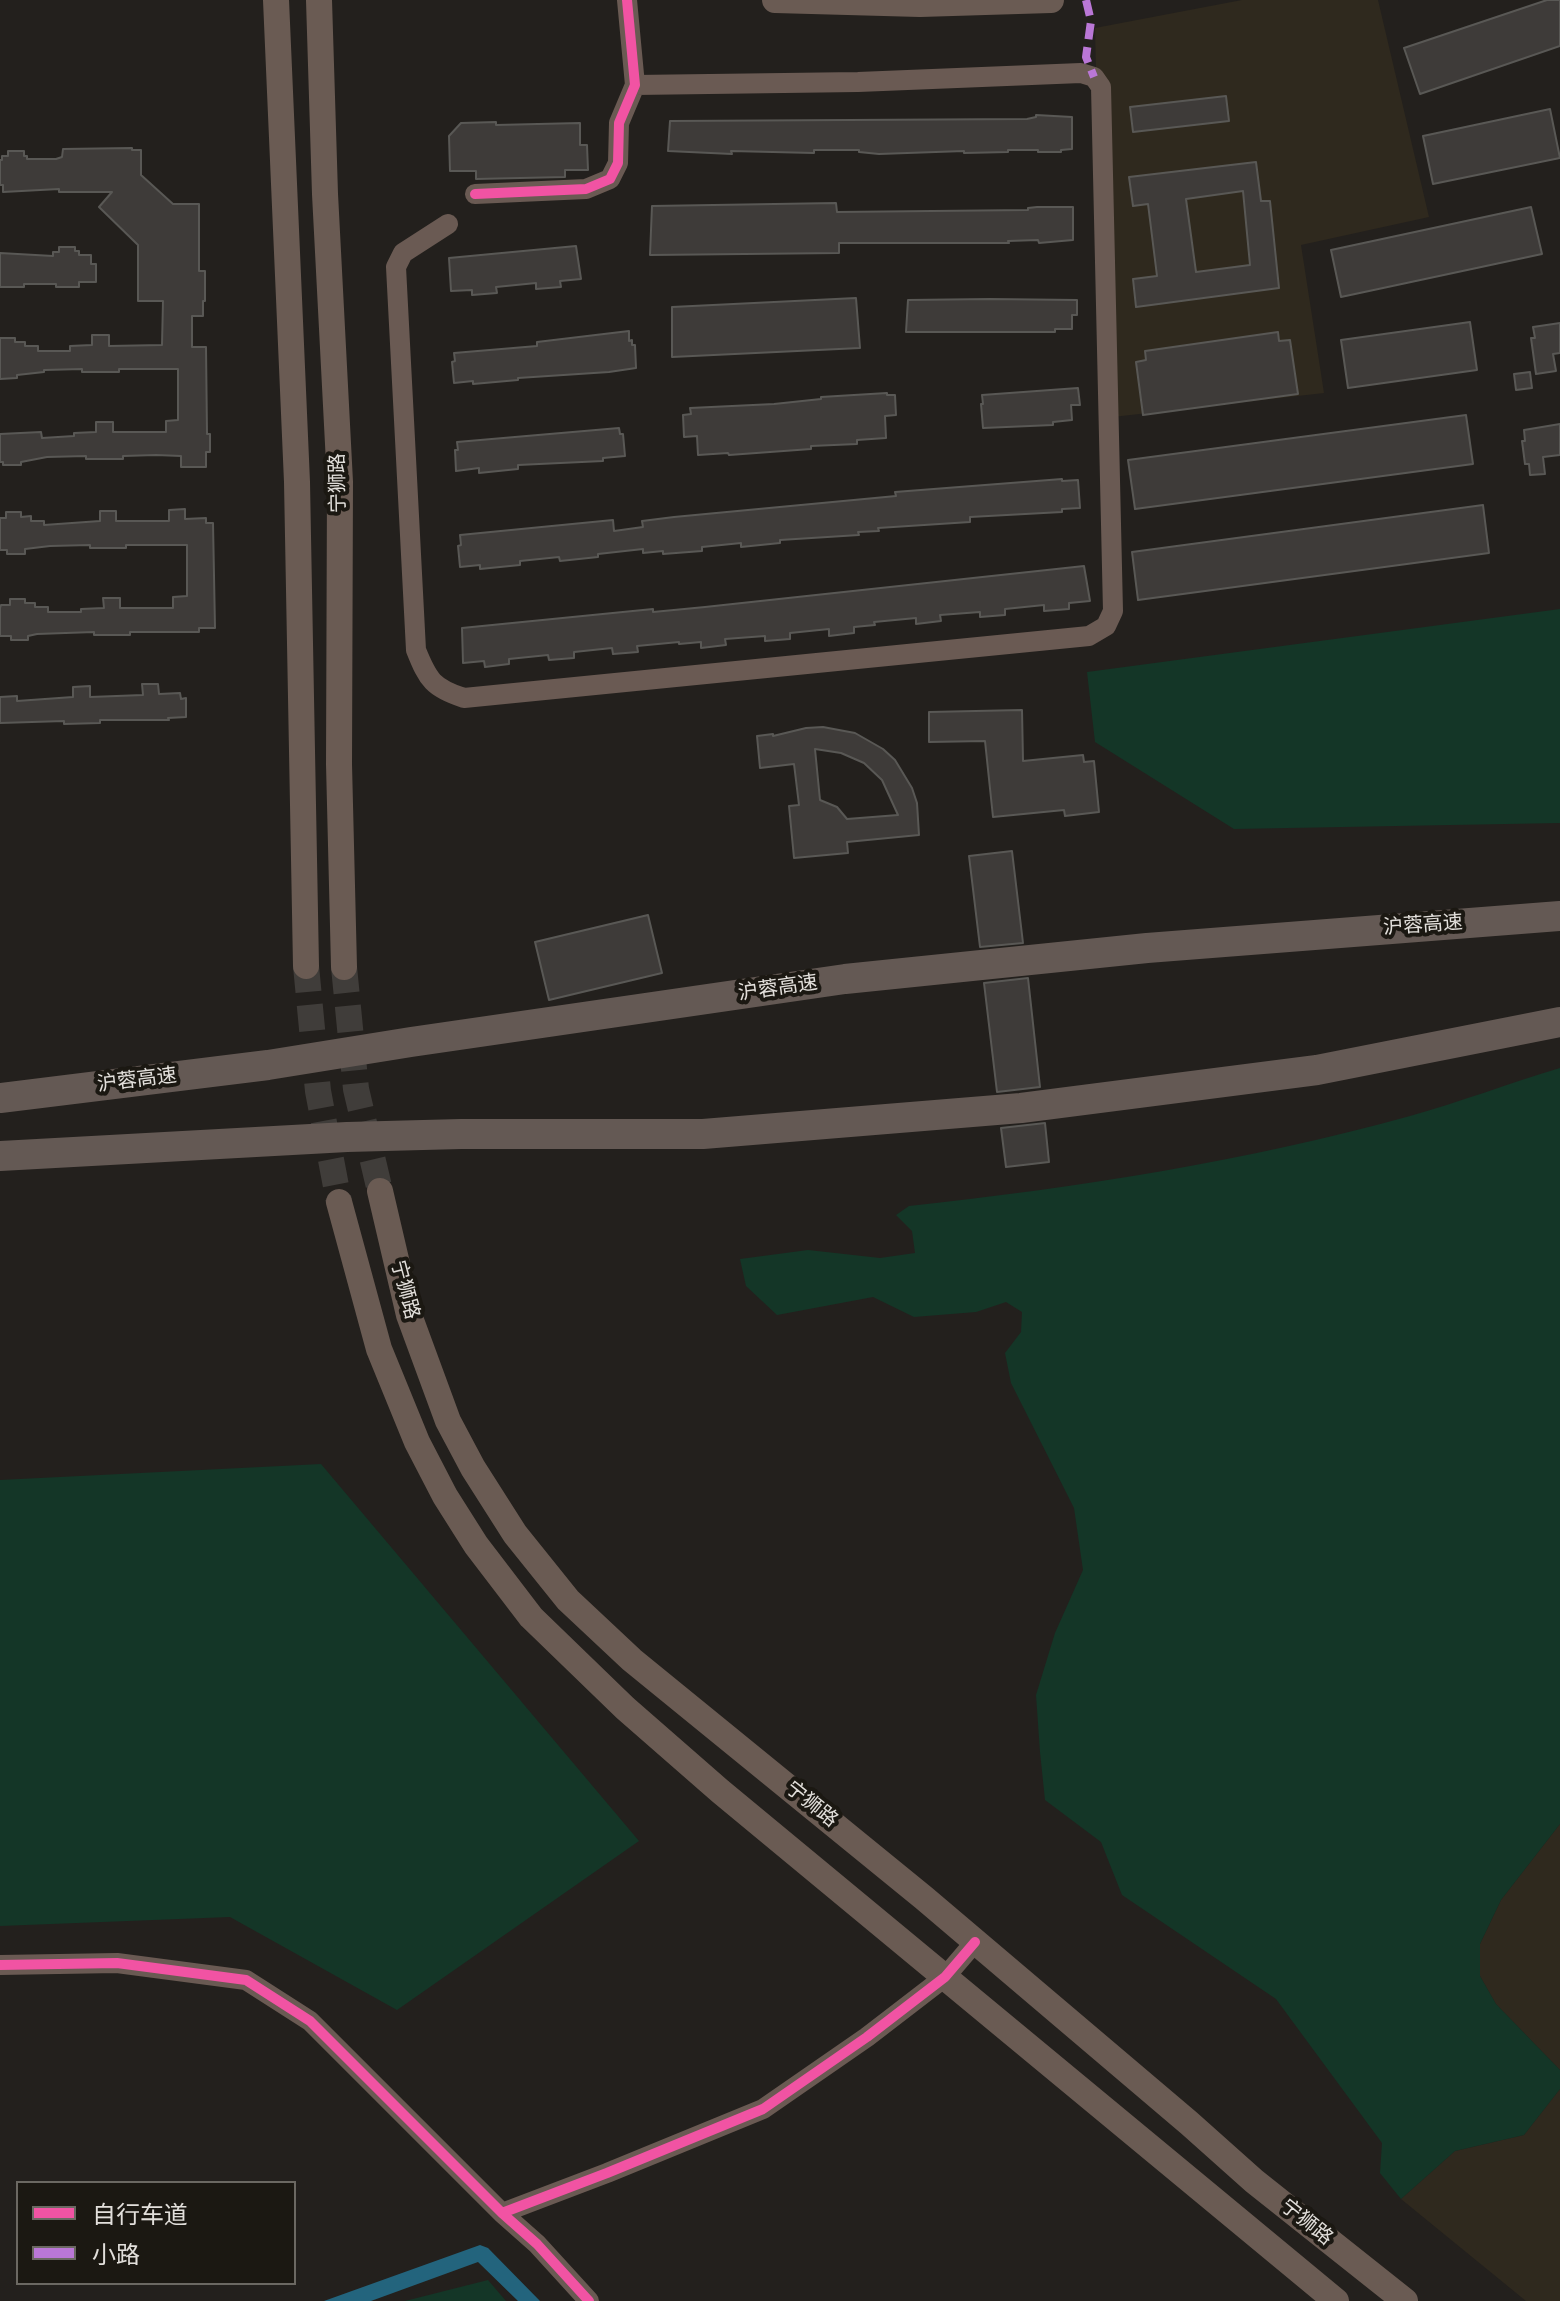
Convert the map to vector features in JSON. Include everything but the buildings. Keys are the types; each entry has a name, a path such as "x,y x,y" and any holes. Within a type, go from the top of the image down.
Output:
{"highway":[{"name":"沪蓉高速","path":"0,1098 268,1065 845,979 1162,946 1560,916"},
{"path":"0,1156 347,1137 703,1134 1006,1110 1317,1070 1560,1022"}],"main road":[{"name":"宁狮路","path":"276,0 297,482 306,966"},
{"name":"宁狮路","path":"319,0 325,194 340,482 339,764 344,967"},
{"path":"775,0 1051,0"},
{"name":"宁狮路","path":"380,1191 409,1315 448,1421 473,1468 515,1534 568,1600 632,1660 854,1840 1254,2181 1405,2301"},
{"name":"宁狮路","path":"339,1202 379,1349 417,1442 445,1496 476,1545 531,1617 625,1708 696,1770 1336,2301"}],"street":[{"path":"475,194 586,189 610,179 618,163 619,123 635,85 627,0"},
{"path":"448,224 403,253 396,267 416,650 425,673 441,691 464,698 495,695 1089,636 1106,626 1113,611 1101,87 1094,77 1081,73 858,82 635,85"},
{"path":"502,2213 763,2109 867,2037 945,1977 975,1942"},
{"path":"0,1965 117,1963 246,1980 310,2021 502,2213 537,2244 589,2301"}],"shaded area":[{"path":"1242,0 1378,0 1429,217 1301,245 1324,393 1104,418 1095,28"},
{"path":"1560,1824 1560,2070 1496,2004 1480,1976 1480,1944 1501,1900"},
{"path":"1560,2089 1560,2301 1526,2301 1401,2199 1455,2151 1524,2135"}],"green space":[{"path":"1560,609 1560,823 1234,829 1095,742 1087,672"},
{"path":"1560,1068 1560,1824 1501,1900 1480,1944 1480,1976 1496,2004 1560,2070 1560,2089 1524,2135 1455,2151 1401,2199 1380,2173 1382,2143 1276,1999 1122,1895 1101,1842 1045,1800 1036,1695 1055,1633 1083,1570 1074,1508 1011,1383 1005,1353 1021,1332 1022,1312 1006,1302 976,1312 914,1317 873,1297 777,1315 746,1286 740,1259 808,1250 880,1258 915,1253 912,1231 896,1215 909,1206 1035,1191 1287,1147 1410,1116"},
{"path":"321,1464 639,1841 397,2010 230,1917 0,1926 0,1480"},
{"path":"488,2280 506,2301 405,2301"}],"water":[{"path":"480,2245 488,2248 540,2301 518,2301 478,2262 371,2301 324,2301"}],"tunnel":[{"path":"306,966 318,1091 339,1202"},
{"path":"344,967 356,1089 380,1191"}],"marked path":[{"path":"1086,0 1091,21 1086,57 1094,77"}],"cycle path":[{"path":"475,194 586,189 610,179 618,163 619,123 635,85 627,0"},
{"path":"502,2213 763,2109 867,2037 945,1977 975,1942"},
{"path":"0,1965 117,1963 246,1980 310,2021 502,2213 537,2244 589,2301"}]}
